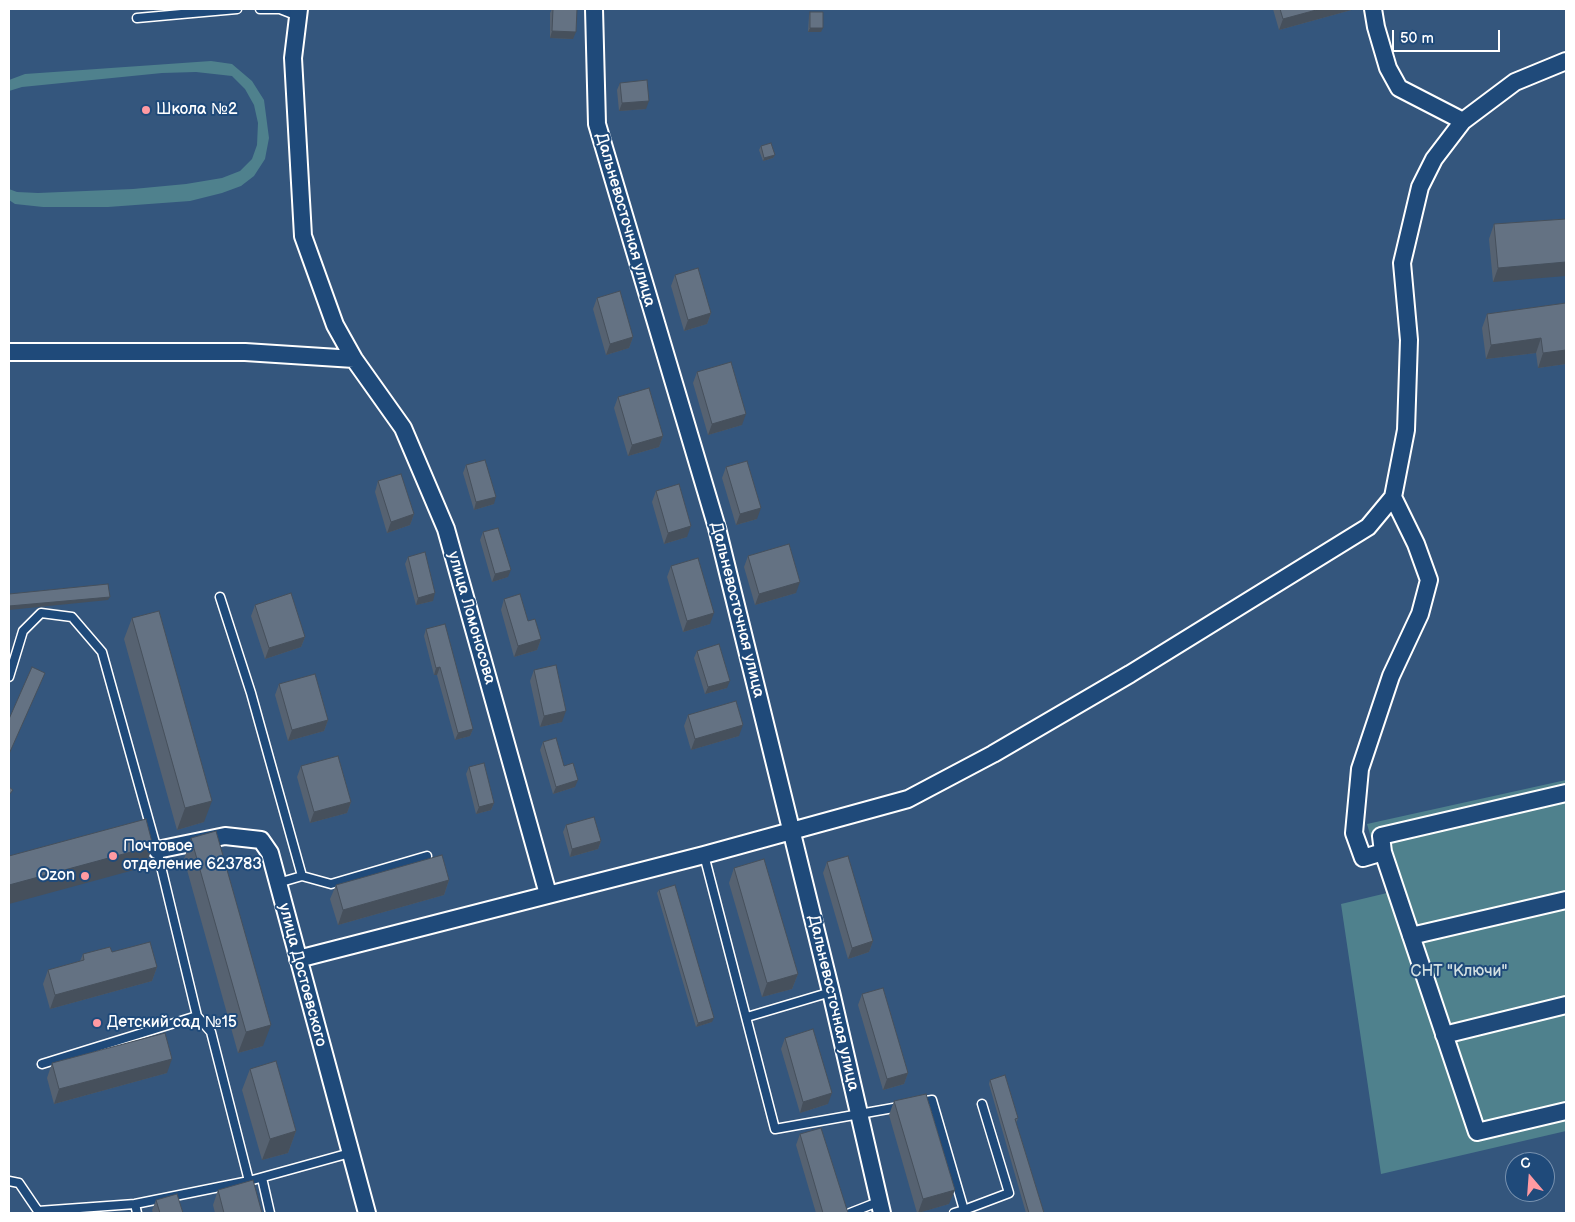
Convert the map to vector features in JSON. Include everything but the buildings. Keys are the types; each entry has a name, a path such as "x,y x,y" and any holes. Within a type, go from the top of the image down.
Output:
{"street":[{"name":"Дальневосточная улица","path":"594,9 597,124 717,528 831,992 880,1207"},
{"path":"1373,9 1388,68 1399,88 1463,121"},
{"name":"улица Ломоносова","path":"298,12 293,58 302,236 335,325 354,360 403,428 446,529 548,894"},
{"path":"298,959 704,855 908,799 993,754 1130,674 1368,527 1392,497 1406,430 1409,340 1402,264 1420,187 1434,159 1463,121 1514,82 1566,61"},
{"path":"9,352 245,352 354,360"},
{"path":"1383,852 1363,858 1354,833 1360,769 1391,676 1420,614 1429,580 1416,544 1392,497"},
{"path":"1566,793 1381,836 1383,852 1477,1132 1566,1111"},
{"name":"улица Достоевского","path":"157,850 225,836 261,840 270,853 367,1213"},
{"path":"1411,936 1566,900"},
{"path":"1444,1035 1566,1005"}],"lane":[{"path":"137,18 237,9"},
{"path":"260,9 280,9 298,12"},
{"path":"220,596 251,693 302,876"},
{"path":"9,677 23,630 41,613 72,617 102,652 157,850 197,1016 211,1032 249,1181"},
{"path":"140,822 149,820"},
{"path":"704,855 775,1129 905,1106"},
{"path":"278,883 302,876 331,884 427,856"},
{"path":"747,1017 831,992"},
{"path":"42,1064 197,1016"},
{"path":"914,1104 932,1100 964,1210"},
{"path":"954,1213 1009,1193 982,1104"},
{"path":"9,1181 19,1183 38,1211 135,1204 262,1178 350,1153"},
{"path":"262,1178 270,1213"},
{"path":"135,1204 137,1213"},
{"path":"850,1213 880,1207"}],"green space":[{"path":"211,61 232,64 252,81 264,100 269,138 265,159 254,176 241,186 190,201 108,207 43,207 15,204 9,200 9,189 17,192 38,193 133,189 186,184 222,178 240,171 252,159 257,145 258,123 254,105 245,89 232,76 196,72 162,73 22,87 9,91 9,80 25,74"},
{"name":"СНТ \"Ключи\"","path":"1566,780 1566,1131 1381,1174 1341,904 1387,893 1367,824"}],"place":[{"name":"Школа №2","path":"146,110"},
{"name":"Почтовое отделение 623783","path":"113,856"},
{"name":"Ozon","path":"85,876"},
{"name":"Детский сад №15","path":"97,1023"}]}
